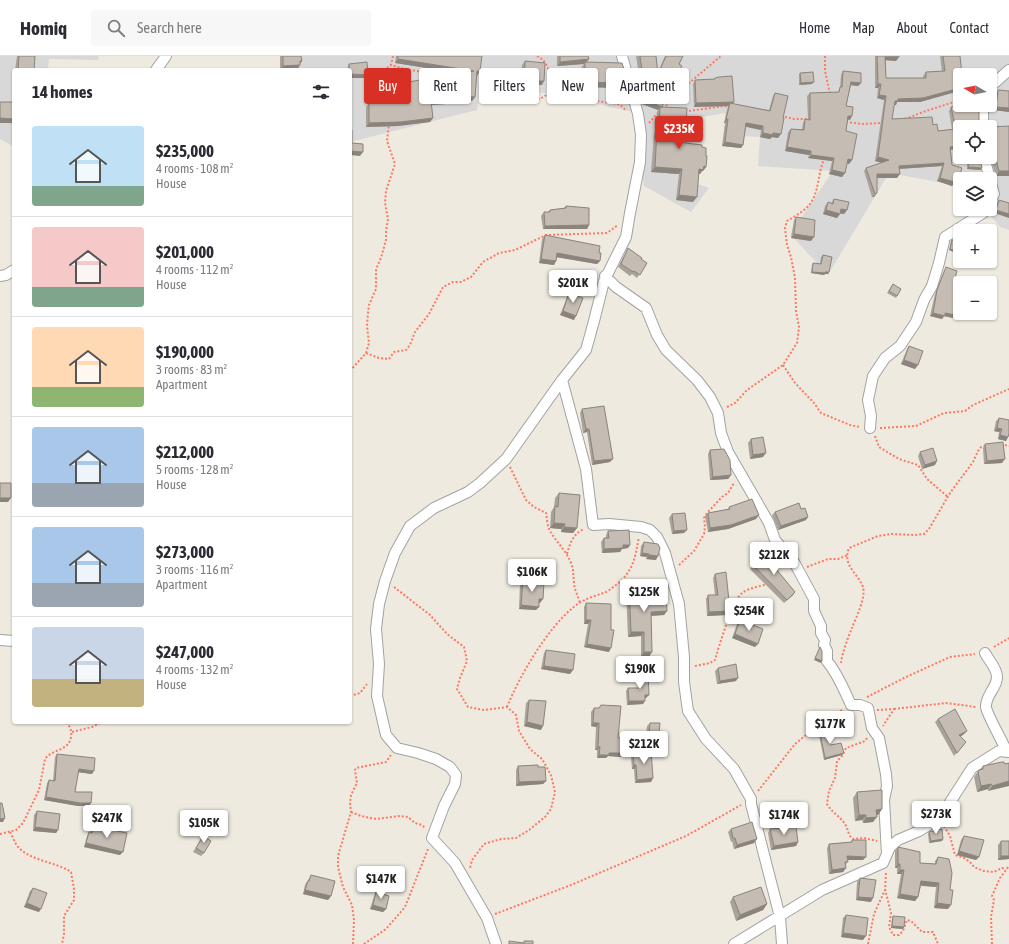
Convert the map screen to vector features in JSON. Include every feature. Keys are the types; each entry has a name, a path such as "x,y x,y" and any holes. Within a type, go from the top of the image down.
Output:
{"street":[{"path":"157,68 166,56"},
{"path":"496,944 487,918 455,863 432,838 444,806 455,784 456,775 450,767 436,759 397,748 386,735 377,696 378,671 376,629 385,581 396,553 410,526 434,508 468,492 506,459 562,380 586,350 605,276 626,237 640,162 640,130 638,114 622,56"},
{"path":"997,80 1009,70"},
{"path":"871,428 871,416 868,400 873,376 885,358 900,346 916,322 924,300 932,286 945,237 978,216"},
{"path":"0,276 6,275 12,271"},
{"path":"605,276 616,287 646,308 657,335 666,350 697,380 710,397 718,413 721,432 728,452 769,523 775,540 794,562 814,599 814,611 821,626 821,633 825,640 824,645 827,651 827,661 841,682 850,705 860,705 868,708 872,728 879,738 886,774 887,786 884,800 886,857"},
{"path":"562,380 586,469 593,525 609,524 641,527 650,530 657,537 666,553 679,604 684,682 688,712 706,739 734,770 752,799 751,804 780,917 782,944"},
{"path":"0,640 12,641"},
{"path":"985,653 996,671 997,677 994,687 987,699 987,709 1008,752"},
{"path":"734,944 822,890 883,863 890,847 898,840 919,831 940,818 972,768 999,751 1008,752"}],"path":[{"path":"389,106 385,85 388,68 391,65 393,56"},
{"path":"536,56 545,61 548,68"},
{"path":"598,101 618,104 623,107 640,130 682,89 721,56"},
{"path":"825,56 825,71 830,94"},
{"path":"391,65 419,71"},
{"path":"471,77 486,78 488,81 512,84 525,90 533,97 540,99 547,95"},
{"path":"901,120 953,102"},
{"path":"684,111 724,106 731,107"},
{"path":"658,113 666,111"},
{"path":"780,116 794,119 815,120"},
{"path":"352,369 366,353 369,343 367,326 369,309 376,289 376,269 386,240 388,220 385,203 386,191 395,164 387,141 390,121"},
{"path":"843,122 864,124 886,123"},
{"path":"718,413 720,410 735,403 747,390 783,365 797,342 799,327 796,311 795,278 787,245 785,228 786,221 805,209 813,200 816,194 822,164 826,153"},
{"path":"366,353 379,358 389,359 394,352 406,350 410,345 415,332 429,314 443,287 454,282 461,282 471,277 483,262 499,253 514,250 546,235 607,232 611,231 620,223 628,223"},
{"path":"783,365 795,383 825,416 850,425 871,428 916,426 944,413 965,411 973,405 1009,390"},
{"path":"871,428 879,447 899,459 918,465 927,478 948,497"},
{"path":"999,444 1009,446"},
{"path":"841,682 840,666 842,657 852,626 856,621 860,610 863,587 851,569 848,555 849,548 878,536 891,534 916,536 924,534 929,529 948,497 973,462 978,451 981,447 988,446"},
{"path":"506,459 526,500 534,507 546,513 550,530 571,563 574,575 573,581 580,603"},
{"path":"672,579 678,566 694,551 704,534 705,515 732,488 739,472"},
{"path":"566,555 570,543 577,532 593,525"},
{"path":"507,707 516,686 549,634 564,617 576,605 592,596 608,591 625,578 633,565 641,527"},
{"path":"798,570 828,559 838,559 848,555"},
{"path":"385,581 430,615 447,634 464,648 467,661 457,689 468,708 484,710 507,707 516,715 520,731 530,749 542,759 551,775 555,792 551,809 529,830 516,838 501,839 484,844 472,860 465,880"},
{"path":"684,668 710,663 715,660 738,598 742,593 770,583"},
{"path":"352,695 360,693 378,671"},
{"path":"868,708 876,710 894,709 946,703 987,709"},
{"path":"886,842 864,838 853,839 849,835 845,822 827,804 829,791 835,778 837,761 842,756 846,748 865,741 869,736 876,734 894,709"},
{"path":"0,834 16,830 23,823 35,798 42,778 45,759 68,745 71,740 72,732 68,724"},
{"path":"72,732 98,724"},
{"path":"352,944 354,920 352,905 343,887 338,867 338,856 351,812 351,795 356,783 355,770 356,768 386,762 397,748"},
{"path":"351,812 360,816 376,819 400,816 408,817 415,823 422,825 432,838 405,907 386,929 364,944"},
{"path":"940,818 950,836 955,855 964,858 974,867 984,871 994,872 1002,868 1006,869"},
{"path":"10,832 18,848 25,853 43,861 63,866 71,872 74,888 74,900 64,916 64,934 62,944"},
{"path":"886,857 885,890 891,913 889,927 893,935 899,935 903,931 906,920 911,921 922,932 933,932 938,944"},
{"path":"992,944 990,917 994,900 992,896 1000,878 1009,866"},
{"path":"868,944 874,914 885,890"}],"shaded area":[{"path":"0,56 99,56 98,60 49,59 48,68 12,68 12,146 0,139"},
{"path":"297,56 1009,56 1009,230 1000,227 991,216 997,216 997,172 953,172 953,185 889,173 828,275 790,234 833,171 758,166 760,137 726,135 725,113 696,118 685,180 709,188 691,212 644,186 633,112 595,104 598,104 598,68 547,68 547,94 539,92 539,68 479,68 479,98 477,110 352,141 352,68 297,68"}],"building":[{"path":"19,56 35,56 34,68 18,68"},
{"path":"283,56 301,56 302,61 300,61 300,65 283,66"},
{"path":"398,56 482,56 480,68 479,68 479,71 477,71 475,97 471,97 471,72 474,71 471,71 471,68 455,68 398,59"},
{"path":"560,56 588,56 589,59 560,62"},
{"path":"640,56 656,56 657,68 642,68"},
{"path":"666,56 683,56 679,64 682,66 680,68 661,68"},
{"path":"877,56 899,56 885,57 886,78 926,78 926,72 945,71 943,56 960,56 961,68 953,68 953,90 923,98 898,99 898,101 895,101 892,119 932,117 933,125 937,124 938,131 953,129 953,147 950,147 952,165 962,168 961,172 953,172 953,181 940,178 944,163 899,166 900,174 877,174 877,193 875,194 866,168 889,160 878,157 886,96 879,95 881,84 878,84"},
{"path":"525,61 545,63 544,81 539,81 539,68 525,68"},
{"path":"367,62 367,68 364,68 364,75 352,74 352,68 349,68 349,64"},
{"path":"585,62 622,63 624,68 606,68 606,83 598,82 598,68 585,68"},
{"path":"843,71 861,73 861,83 851,82 846,106 853,107 852,116 848,116 846,131 857,134 852,160 848,159 845,173 832,170 834,158 811,155 811,151 787,147 791,129 804,130 805,119 810,120 810,93 839,92 840,87 842,87"},
{"path":"813,72 814,82 801,83 800,73"},
{"path":"732,76 734,102 696,103 695,80"},
{"path":"419,80 419,104 431,104 433,118 401,122 369,123 369,104 411,104 411,82"},
{"path":"998,90 1009,91 1009,108 997,107"},
{"path":"775,93 788,96 781,134 773,133 773,135 763,133 763,126 746,123 743,145 725,142 728,119 726,119 730,103 770,111"},
{"path":"0,102 12,102 12,119 0,118"},
{"path":"655,104 663,104 662,107"},
{"path":"660,107 687,108 685,143 702,145 702,147 706,148 706,167 704,166 703,170 699,169 697,197 679,195 682,169 655,167"},
{"path":"951,107 953,107 953,112 979,112 979,120 954,120"},
{"path":"1009,126 1009,171 999,171 997,163 997,127"},
{"path":"352,143 363,144 363,152 352,151"},
{"path":"968,164 981,164 982,168 968,167"},
{"path":"834,199 849,202 847,210 841,209 840,214 826,210 828,202 833,204"},
{"path":"999,200 1009,203 1009,214 997,210"},
{"path":"566,206 589,208 589,225 545,226 544,212 566,208"},
{"path":"796,217 815,220 814,237 794,234"},
{"path":"545,235 600,246 600,261 557,253 556,261 541,259"},
{"path":"952,240 953,250 950,249"},
{"path":"628,248 647,263 640,275 621,264"},
{"path":"823,255 832,257 829,272 812,272 813,263 821,264"},
{"path":"946,267 957,271 956,276 953,276 953,315 945,313 945,316 933,313 937,290"},
{"path":"893,284 901,289 897,296 889,291"},
{"path":"569,293 583,298 576,316 563,311"},
{"path":"909,346 923,351 918,365 904,360"},
{"path":"604,406 613,459 594,461 589,429 586,429 582,409"},
{"path":"999,418 1009,420 1008,437 1000,435 1002,429 997,428"},
{"path":"763,437 766,453 753,455 751,439"},
{"path":"1003,442 1005,459 987,461 985,444"},
{"path":"933,448 937,461 925,465 920,452"},
{"path":"724,449 730,460 731,475 713,477 710,450"},
{"path":"0,483 11,483 11,498 0,498"},
{"path":"559,493 580,495 577,528 564,527 565,524 554,523 555,506 558,507"},
{"path":"752,499 759,515 731,525 710,528 708,513 730,509 729,507"},
{"path":"799,503 801,509 805,508 808,517 781,526 775,512"},
{"path":"685,513 687,530 674,531 672,514"},
{"path":"629,530 630,545 623,545 623,548 604,549 604,538 609,538 608,531"},
{"path":"644,542 658,544 660,548 658,556 642,553"},
{"path":"764,554 777,567 776,569 795,592 787,600 753,565"},
{"path":"726,572 730,611 709,612 708,595 718,595 715,574"},
{"path":"523,580 544,582 543,599 539,599 539,607 521,605"},
{"path":"643,585 643,592 646,592 647,598 666,597 667,611 651,612 652,652 644,652 644,632 631,632 629,586"},
{"path":"586,603 611,604 611,630 614,630 611,648 587,644 591,620 586,620"},
{"path":"740,620 763,629 758,644 735,634"},
{"path":"820,647 822,651 822,661 815,658"},
{"path":"546,650 575,654 573,670 544,666"},
{"path":"736,664 738,678 720,681 718,668"},
{"path":"643,670 648,671 649,695 645,695 645,701 629,701 628,688 641,688"},
{"path":"529,700 546,701 543,726 527,722"},
{"path":"601,705 621,706 618,738 623,738 624,753 599,755 599,723 593,723 594,708 599,708"},
{"path":"955,709 967,731 959,735 966,742 957,753 938,719"},
{"path":"650,723 660,723 659,733 649,733"},
{"path":"824,727 831,745 841,743 844,753 825,758 819,728"},
{"path":"651,750 653,778 637,780 636,765 634,765 633,754"},
{"path":"57,754 95,758 94,771 79,769 75,792 92,792 91,803 80,803 46,797 49,780 55,781"},
{"path":"1002,762 1005,764 1009,763 1009,781 992,786 991,784 981,786 978,772 979,770 983,769 983,766"},
{"path":"538,765 538,767 545,767 546,781 519,782 518,766"},
{"path":"882,790 882,809 876,810 877,817 866,818 866,815 859,815 857,792"},
{"path":"0,803 2,803 5,818 0,819"},
{"path":"37,811 60,814 58,830 35,827"},
{"path":"752,822 757,839 737,845 735,838 733,838 731,829"},
{"path":"94,826 127,833 123,852 86,843 89,832 92,833"},
{"path":"796,827 798,842 774,846 770,829"},
{"path":"942,829 943,839 931,841 929,832"},
{"path":"203,836 211,841 204,853 196,848"},
{"path":"964,836 984,840 979,857 959,851"},
{"path":"852,840 866,840 866,857 847,856 848,862 845,862 846,868 832,870 829,844 852,842"},
{"path":"1001,841 1009,841 1009,856 1001,856"},
{"path":"898,847 920,852 920,863 936,864 938,857 949,859 952,873 950,890 953,890 951,905 937,903 939,883 921,881 918,897 900,894 904,870 900,870 900,864 898,864"},
{"path":"311,875 335,881 331,896 305,890"},
{"path":"860,878 876,880 873,898 858,897"},
{"path":"761,887 767,904 740,915 733,897"},
{"path":"33,888 47,893 41,909 27,903"},
{"path":"376,892 389,896 386,909 373,905"},
{"path":"846,915 868,918 866,936 843,933"},
{"path":"893,916 905,917 904,927 892,926"},
{"path":"509,941 524,943 524,941 533,941 533,944 509,944"}]}
